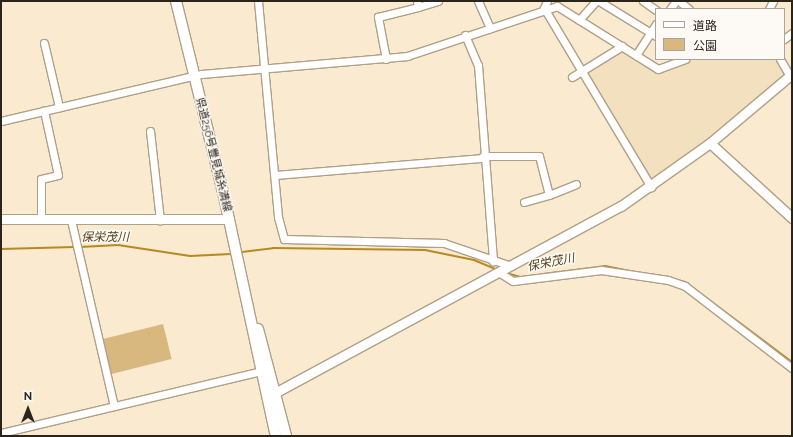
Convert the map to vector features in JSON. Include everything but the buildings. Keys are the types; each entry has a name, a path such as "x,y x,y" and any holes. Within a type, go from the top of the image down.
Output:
{"main road":[{"name":"県道256号豊見城糸満線","path":"176,1 250,308 272,395 286,436"},
{"name":"県道256号豊見城糸満線","path":"250,308 261,371 272,395 276,436"}],"street":[{"path":"258,1 275,175 284,240 444,243 493,260 519,281 601,270 668,280 685,286 792,368"},
{"path":"386,59 378,18 417,4 438,1"},
{"path":"478,1 490,28"},
{"path":"579,20 596,1"},
{"path":"599,1 626,20 655,35"},
{"path":"643,1 655,9"},
{"path":"678,1 688,8"},
{"path":"545,5 582,72 651,186"},
{"path":"1,121 194,75 386,59 428,50 464,35 490,28 545,5 557,6 658,69 682,60"},
{"path":"636,55 649,32 655,25"},
{"path":"464,35 478,65 483,157 493,260"},
{"path":"44,43 59,108"},
{"path":"572,77 622,46"},
{"path":"272,395 505,270 651,186 710,142 791,75 781,60"},
{"path":"41,220 41,179 58,175 44,111"},
{"path":"150,131 160,220"},
{"path":"710,142 792,218"},
{"path":"275,175 483,157 539,156 550,195"},
{"path":"524,202 550,195 576,184"},
{"path":"1,219 229,219"},
{"path":"71,220 114,406"},
{"path":"1,433 261,371"}],"shaded area":[{"path":"622,48 658,71 686,60 776,60 786,77 652,181 585,72"}],"green space":[{"path":"163,324 172,359 110,374 101,339"}],"waterway":[{"name":"保栄茂川","path":"80,247 118,245 190,256 231,254"},
{"name":"保栄茂川","path":"1,249 75,247"},
{"name":"保栄茂川","path":"242,252 273,248 425,250 474,260 498,270"},
{"name":"保栄茂川","path":"543,274 605,266 685,282 792,362"},
{"name":"保栄茂川","path":"506,273 521,277"}]}
